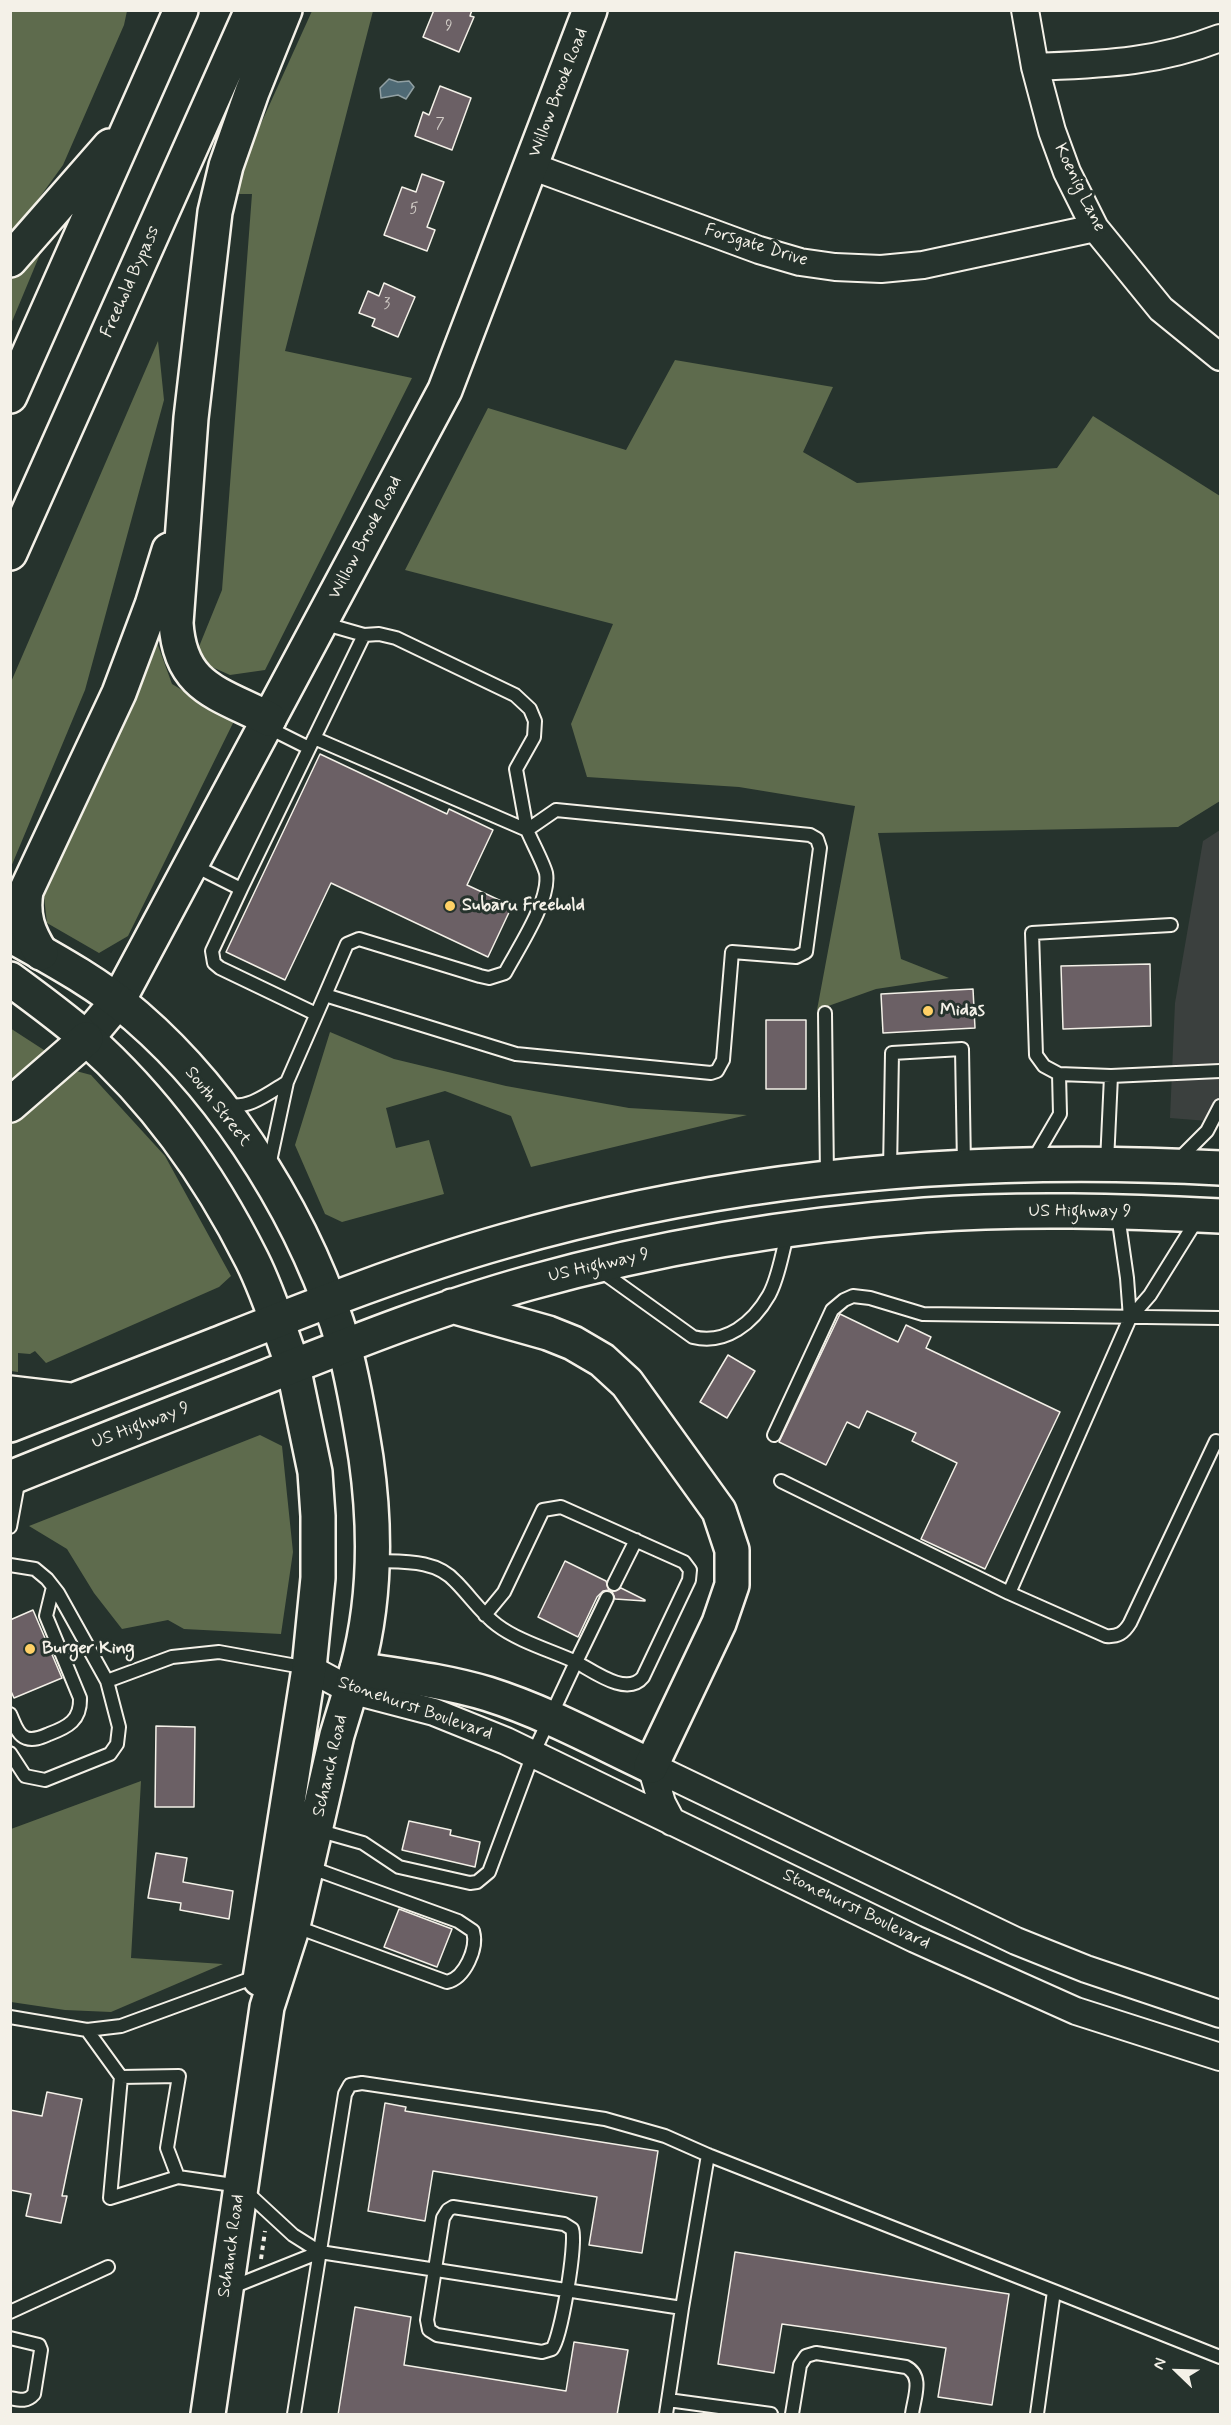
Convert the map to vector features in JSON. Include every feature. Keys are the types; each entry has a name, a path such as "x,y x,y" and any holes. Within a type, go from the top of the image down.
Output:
{"main road":[{"path":"10,396 181,10"},
{"name":"Freehold Bypass","path":"10,553 252,10"},
{"path":"267,722 204,685 190,673 179,651 176,623 190,418 215,212 229,156 285,10"},
{"name":"Willow Brook Road","path":"10,1106 86,1038 118,1001 445,390 590,10"},
{"path":"10,260 131,122"},
{"path":"41,953 29,933 24,918 23,906 26,891 119,693 170,547 186,480"},
{"name":"South Street","path":"10,935 118,1001 155,1034 217,1101 267,1174 301,1237 328,1299 344,1345"},
{"path":"10,979 86,1038 125,1076 160,1116 208,1182 253,1262 293,1366"},
{"path":"10,1425 328,1299 408,1271 509,1239 641,1208 715,1193 890,1170 964,1165 1172,1165 1221,1168"},
{"name":"US Highway 9","path":"15,1476 344,1345 452,1306 595,1266 687,1246 788,1230 924,1215 1118,1211 1210,1215"},
{"path":"452,1306 548,1333 573,1343 602,1360 627,1383 719,1511 732,1550 732,1586 719,1623 651,1766"},
{"name":"Schanck Road","path":"263,1991 293,1926 337,1736 366,1631 373,1560 369,1484 354,1385 344,1345"},
{"name":"Schanck Road","path":"208,2415 240,2186 263,1991 309,1668 318,1578 315,1472 293,1366"},
{"path":"10,1393 71,1400"},
{"name":"Stonehurst Boulevard","path":"354,1680 450,1684 489,1695 549,1717 651,1766"}],"street":[{"name":"Koenig Lane","path":"1025,10 1035,67 1052,131 1067,172 1095,228 1161,309 1221,357"},
{"path":"1035,67 1125,62 1160,57 1221,38"},
{"name":"Forsgate Drive","path":"531,166 759,250 800,262 835,267 881,269 923,265 1095,228"},
{"name":"Stonehurst Boulevard","path":"309,1668 354,1680 506,1741 915,1939 1076,2011 1221,2057"},
{"path":"651,1766 662,1803 672,1822"},
{"name":"Stonehurst Boulevard","path":"651,1766 1016,1941 1086,1969 1221,2014"},
{"path":"773,1870 792,1833"}],"lane":[{"path":"267,1174 287,1082 347,944 359,939 489,978 505,973 538,909 547,884 546,872 527,830 516,769 534,737 535,721 530,709 515,695 396,638 379,634 364,635 321,622"},
{"path":"316,1014 220,968 214,963 212,951 364,635"},
{"path":"267,722 311,743 527,830"},
{"path":"325,995 516,1054 711,1074 720,1069 723,1060 732,952 796,957 806,952 820,848 817,839 810,835 556,810 527,830"},
{"path":"191,864 241,889"},
{"path":"1171,925 1032,933 1036,1055 1044,1066 1059,1074 1111,1076 1221,1071"},
{"path":"825,1013 827,1177"},
{"path":"890,1170 892,1053 962,1049 964,1165"},
{"path":"1030,1165 1060,1114 1059,1074"},
{"path":"1107,1166 1111,1076"},
{"path":"217,1101 230,1106 240,1106 259,1099 287,1082"},
{"path":"1172,1165 1207,1131 1221,1106"},
{"path":"1118,1211 1130,1318"},
{"path":"1009,1593 1130,1318 1210,1215"},
{"path":"595,1266 693,1337 708,1341 723,1338 748,1322 770,1294 788,1230"},
{"path":"774,1435 832,1310 853,1296 870,1298 923,1314 1221,1318"},
{"path":"781,1481 1009,1593 1106,1636 1120,1634 1130,1623 1219,1438"},
{"path":"10,1527 15,1476"},
{"path":"373,1560 413,1562 436,1567 457,1582 484,1615 510,1632 625,1685 637,1683 643,1677 691,1573 684,1562 561,1507 543,1510 504,1592 497,1603 484,1615"},
{"path":"614,1584 636,1540"},
{"path":"10,1565 35,1569 53,1587 107,1681 119,1727 117,1744 110,1754 45,1780 38,1781 26,1776 10,1753"},
{"path":"10,1714 20,1734 26,1738 36,1739 66,1728 73,1722 80,1709 80,1698 46,1616 53,1587"},
{"path":"316,1830 363,1843 399,1867 470,1883 477,1882 489,1872 533,1754 607,1598"},
{"path":"107,1681 172,1658 219,1652 309,1668"},
{"path":"293,1926 447,1982 454,1980 462,1973 474,1944 473,1931 458,1921 308,1866"},
{"path":"10,2017 87,2030 121,2026 263,1991"},
{"path":"87,2030 121,2077 110,2198 178,2177 240,2186 293,2235 320,2252 682,2308"},
{"path":"121,2077 179,2076 167,2148 178,2177"},
{"path":"294,2415 345,2094 354,2084 362,2083 604,2119 665,2136 1221,2357"},
{"path":"666,2415 708,2155"},
{"path":"456,2207 564,2224 571,2227 574,2235 558,2340 550,2351 542,2352 437,2335 429,2331 427,2324 436,2269 443,2218 450,2208 456,2207"},
{"path":"226,2290 320,2252"},
{"path":"10,2312 108,2267"},
{"path":"1037,2415 1054,2291"},
{"path":"10,2338 32,2342 39,2345 41,2350 34,2394 30,2399 24,2400 10,2398"},
{"path":"792,2415 800,2365 806,2355 816,2353 906,2367 913,2371 917,2380 912,2415"},
{"path":"668,2400 771,2415"}],"path":[{"path":"260,2265 266,2225"}],"shaded area":[{"path":"1220,830 1220,1122 1170,1118 1175,1003 1203,841"}],"green space":[{"path":"11,11 127,11 124,25 63,165 11,237"},
{"path":"312,11 373,11 285,351 412,378 265,670 230,675 194,659 222,590 252,194 229,194"},
{"path":"43,247 11,324 11,275"},
{"path":"158,341 164,400 85,690 11,867 11,682"},
{"path":"675,360 833,387 803,452 857,483 1057,468 1093,416 1220,496 1220,801 1178,827 878,833 901,959 949,978 876,989 817,1010 855,806 739,787 587,777 571,724 613,624 405,570 488,408 626,450"},
{"path":"155,637 172,684 234,721 128,936 99,953 47,923 43,888"},
{"path":"10,1028 47,1052 10,1083"},
{"path":"330,1032 394,1059 506,1086 629,1108 747,1115 531,1167 511,1116 445,1091 386,1108 396,1148 429,1140 444,1194 342,1222 325,1214 295,1145"},
{"path":"76,1071 91,1075 165,1156 231,1276 219,1287 46,1363 35,1351 30,1354 18,1353 18,1372 11,1371 10,1121 57,1079"},
{"path":"260,1435 282,1446 293,1552 281,1634 184,1629 168,1620 122,1629 94,1593 67,1549 29,1526"},
{"path":"141,1781 131,1958 223,1964 111,2012 65,2010 11,2002 11,1829"}],"water":[{"path":"389,79 398,82 409,81 414,87 406,99 398,95 381,98 380,88"}],"building":[{"path":"434,10 472,10 470,16 474,17 459,52 423,37"},
{"path":"440,86 471,98 452,150 415,136 423,112 429,115"},
{"path":"422,174 444,182 427,227 435,230 427,251 384,235 402,187 416,192"},
{"path":"384,283 415,297 398,337 372,326 375,319 359,313 368,291 379,296"},
{"path":"320,754 447,814 449,809 493,830 467,885 512,906 488,957 331,883 285,980 226,952"},
{"path":"1150,964 1151,1026 1063,1029 1061,966"},
{"name":"Midas","path":"973,989 975,1028 883,1033 881,994"},
{"path":"766,1020 806,1020 806,1089 766,1089"},
{"path":"840,1314 898,1342 906,1325 931,1337 926,1348 1060,1412 985,1569 921,1539 957,1463 912,1441 916,1433 867,1411 859,1428 847,1422 826,1465 779,1442"},
{"path":"728,1355 755,1371 727,1418 700,1402"},
{"path":"565,1561 606,1581 609,1590 603,1591 597,1597 578,1637 538,1617"},
{"path":"621,1588 645,1601 615,1599 612,1592"},
{"name":"Burger King","path":"33,1610 62,1678 14,1698 10,1689 10,1620"},
{"path":"156,1726 195,1727 194,1807 155,1807"},
{"path":"409,1821 451,1830 450,1835 480,1842 475,1867 402,1850"},
{"path":"156,1853 187,1858 183,1882 233,1891 229,1919 180,1910 181,1903 148,1898"},
{"path":"399,1909 452,1929 437,1967 384,1947"},
{"path":"47,2092 82,2099 62,2196 67,2196 61,2223 26,2216 31,2194 10,2190 10,2110 42,2116"},
{"path":"385,2103 406,2107 405,2111 658,2151 642,2253 589,2245 597,2197 433,2171 425,2221 368,2211"},
{"path":"735,2252 1009,2294 992,2405 938,2397 946,2348 782,2324 774,2373 718,2364"},
{"path":"355,2307 411,2317 404,2365 566,2391 574,2342 628,2350 617,2415 338,2415"}],"place":[{"name":"Subaru Freehold","path":"450,906"},
{"name":"Midas","path":"928,1011"},
{"name":"Burger King","path":"30,1649"}]}
